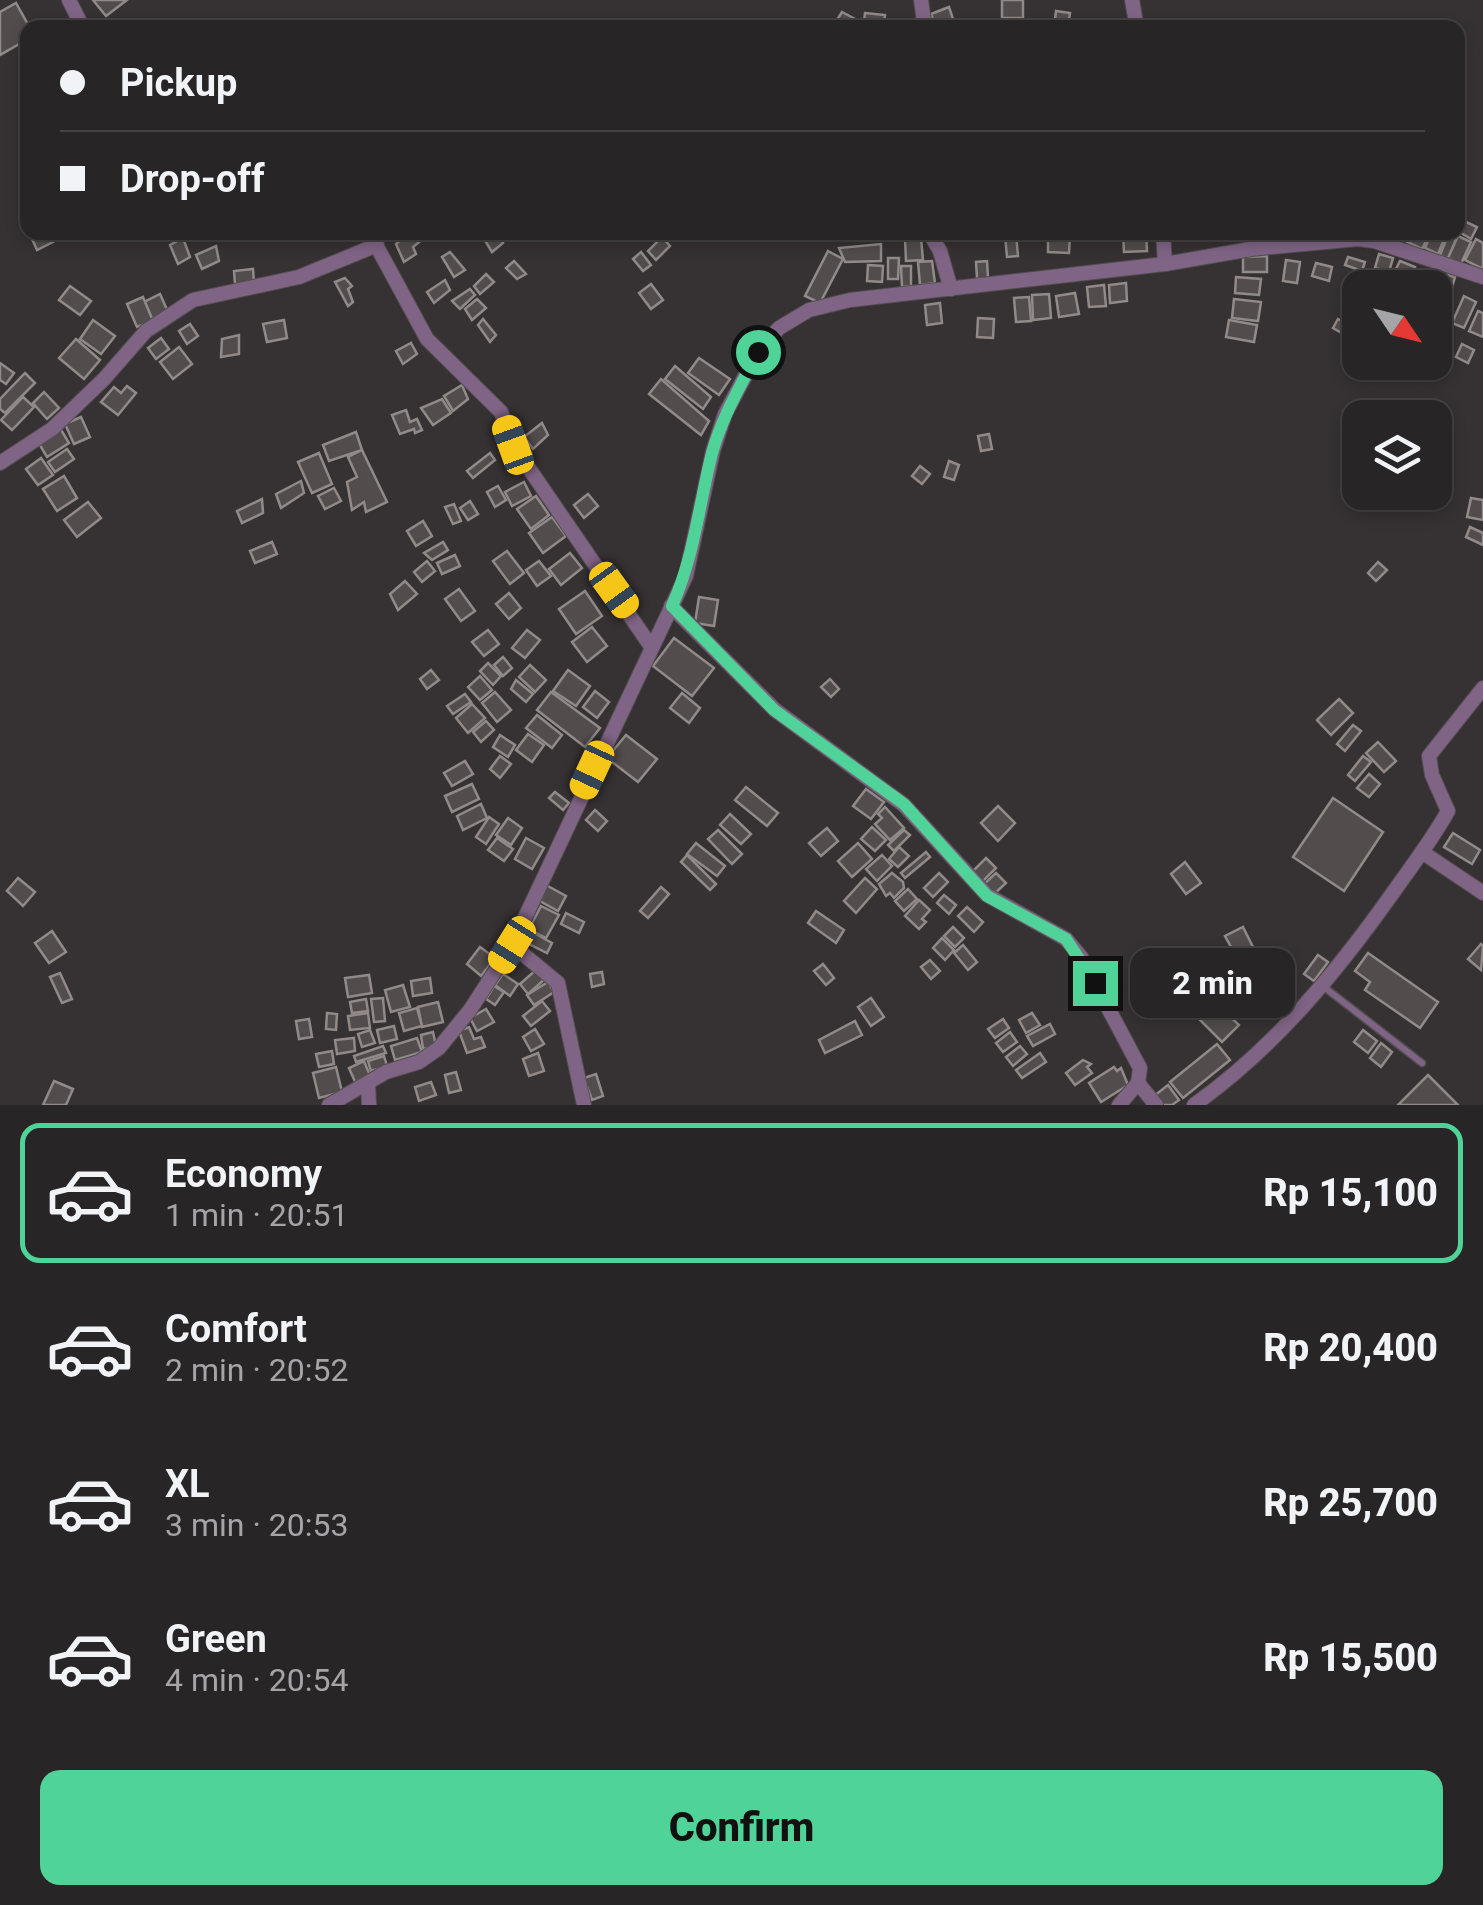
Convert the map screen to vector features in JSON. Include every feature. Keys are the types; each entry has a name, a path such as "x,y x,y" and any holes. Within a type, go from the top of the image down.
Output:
{"street":[{"path":"0,463 52,428 104,379 146,331 193,300 299,277 369,240"},
{"path":"374,240 427,339 501,412 513,445 652,648"},
{"path":"933,240 951,289"},
{"path":"1164,240 1165,264"},
{"path":"328,1105 386,1072 419,1062 450,1038 512,945 686,576 713,451 725,414 758,352 794,316 832,304 1347,240"},
{"path":"1361,240 1483,277"},
{"path":"672,606 774,710 904,804 987,896 1066,939 1138,1062 1138,1083 1156,1105"},
{"path":"1194,1105 1243,1068 1323,986 1422,852 1448,811 1432,774 1429,756 1483,688"},
{"path":"1422,852 1483,893"},
{"path":"512,945 558,983 584,1105"},
{"path":"368,1082 368,1105"},
{"path":"1119,1105 1138,1083"}],"lane":[{"path":"1323,986 1422,1063"}],"building":[{"path":"93,0 127,0 106,16"},
{"path":"1002,0 1023,0 1023,18 1002,18"},
{"path":"16,3 26,20 20,20 20,44 0,55 0,12"},
{"path":"949,7 953,20 933,20 931,14"},
{"path":"1056,11 1070,13 1069,20 1055,20"},
{"path":"842,12 857,20 837,20"},
{"path":"865,13 885,15 885,20 864,20"},
{"path":"1465,221 1477,227 1471,239 1465,235"},
{"path":"1476,239 1483,243 1483,269 1465,260"},
{"path":"33,240 52,240 53,242 37,250"},
{"path":"184,240 190,257 178,264 170,245"},
{"path":"401,240 422,240 413,247 416,254 404,262 396,244"},
{"path":"485,240 501,240 503,243 492,252"},
{"path":"659,240 670,246 656,260 648,251"},
{"path":"905,240 921,240 923,260 906,261"},
{"path":"1005,240 1017,240 1018,256 1007,257"},
{"path":"1048,240 1070,240 1069,253 1048,252"},
{"path":"1123,240 1146,240 1147,251 1124,252"},
{"path":"1403,240 1426,240 1422,249"},
{"path":"1428,240 1444,240 1438,254 1425,248"},
{"path":"1446,240 1456,240 1448,259 1440,255"},
{"path":"1456,240 1471,242 1461,264 1448,258"},
{"path":"881,244 881,261 845,262 839,248"},
{"path":"216,246 219,261 202,269 196,255"},
{"path":"828,251 843,259 820,303 805,296"},
{"path":"450,252 465,270 454,277 442,257"},
{"path":"641,252 651,265 643,271 633,259"},
{"path":"1379,254 1393,258 1390,270 1375,268"},
{"path":"1267,256 1267,272 1243,272 1243,257"},
{"path":"1348,257 1365,262 1362,270 1345,265"},
{"path":"888,258 899,258 898,279 888,279"},
{"path":"1286,260 1300,262 1297,283 1283,281"},
{"path":"514,261 526,274 517,279 506,268"},
{"path":"932,261 935,283 920,285 918,262"},
{"path":"987,261 988,278 977,279 976,262"},
{"path":"1400,261 1415,267 1414,270 1396,270"},
{"path":"1316,263 1332,267 1329,281 1312,276"},
{"path":"868,265 883,266 882,282 867,281"},
{"path":"901,266 911,266 911,286 902,287"},
{"path":"253,269 254,283 235,284 234,271"},
{"path":"486,274 494,282 480,294 474,286"},
{"path":"1236,277 1261,279 1259,295 1235,293"},
{"path":"345,278 352,286 348,289 353,302 348,306 335,282"},
{"path":"445,280 450,290 434,303 427,292"},
{"path":"1126,283 1127,301 1110,303 1109,285"},
{"path":"651,284 663,300 651,309 639,293"},
{"path":"1104,285 1106,306 1089,307 1087,287"},
{"path":"70,286 91,301 80,315 59,300"},
{"path":"470,289 475,295 460,309 452,301"},
{"path":"1075,293 1079,314 1059,317 1056,296"},
{"path":"160,294 168,312 151,320 142,303"},
{"path":"1049,294 1051,318 1033,320 1032,295"},
{"path":"1464,296 1476,302 1464,328 1452,323"},
{"path":"143,297 153,321 137,327 127,304"},
{"path":"1029,297 1031,321 1016,322 1014,298"},
{"path":"477,299 486,308 472,320 465,309"},
{"path":"1234,299 1261,302 1258,321 1232,318"},
{"path":"940,303 942,323 927,325 925,305"},
{"path":"1478,311 1483,313 1483,337 1469,331"},
{"path":"978,318 994,319 993,338 977,337"},
{"path":"483,319 496,335 490,342 478,325"},
{"path":"1338,319 1342,321 1342,333 1333,328"},
{"path":"93,320 115,336 101,354 80,339"},
{"path":"284,320 287,338 267,342 263,324"},
{"path":"1229,320 1257,325 1254,342 1226,337"},
{"path":"190,324 198,336 187,344 179,331"},
{"path":"239,335 239,354 221,357 222,339"},
{"path":"161,338 169,349 156,359 148,348"},
{"path":"76,339 100,360 84,379 59,358"},
{"path":"411,343 417,354 403,364 396,351"},
{"path":"1462,344 1474,350 1468,363 1456,357"},
{"path":"179,347 192,364 173,379 160,362"},
{"path":"699,358 730,379 719,395 688,373"},
{"path":"0,363 14,373 6,384 0,380"},
{"path":"675,366 711,397 703,409 665,379"},
{"path":"25,373 35,383 5,413 0,409 0,399"},
{"path":"661,379 709,421 701,435 649,394"},
{"path":"462,385 468,399 453,411 444,396"},
{"path":"127,386 136,393 118,415 101,402 114,387 121,393"},
{"path":"44,392 59,408 47,419 33,403"},
{"path":"23,397 34,407 12,430 1,420"},
{"path":"442,399 451,413 433,425 421,408"},
{"path":"406,410 410,422 417,419 422,430 400,434 392,415"},
{"path":"81,417 90,437 74,444 65,424"},
{"path":"542,423 548,435 533,449 524,437"},
{"path":"60,428 69,443 47,457 38,442"},
{"path":"356,432 362,450 329,461 323,445"},
{"path":"989,434 992,449 981,451 978,436"},
{"path":"67,449 74,459 55,472 48,462"},
{"path":"362,450 387,502 366,512 364,502 352,510 347,482 357,477 348,457"},
{"path":"319,453 332,484 312,493 298,462"},
{"path":"490,453 495,460 473,478 467,471"},
{"path":"41,458 53,475 38,485 26,469"},
{"path":"949,461 959,465 954,480 944,477"},
{"path":"920,466 930,474 922,484 912,476"},
{"path":"64,476 77,498 57,511 43,489"},
{"path":"301,481 304,493 281,508 276,494"},
{"path":"524,482 531,496 512,506 505,492"},
{"path":"498,486 506,500 495,507 487,492"},
{"path":"334,488 341,501 325,509 318,496"},
{"path":"588,494 598,506 584,518 574,505"},
{"path":"536,496 549,515 531,529 517,509"},
{"path":"1471,498 1483,500 1483,520 1467,517"},
{"path":"262,499 263,513 242,523 237,511"},
{"path":"470,501 478,514 468,520 460,508"},
{"path":"88,502 101,518 77,537 64,520"},
{"path":"454,504 461,521 453,524 445,507"},
{"path":"552,517 566,536 543,553 529,533"},
{"path":"423,521 432,536 416,546 407,531"},
{"path":"1470,527 1483,533 1483,545 1466,537"},
{"path":"272,542 277,554 255,563 250,551"},
{"path":"443,542 448,550 432,560 424,553"},
{"path":"507,551 524,573 510,584 493,561"},
{"path":"570,553 582,568 561,585 549,569"},
{"path":"455,555 460,566 442,574 437,563"},
{"path":"427,561 435,571 422,582 414,572"},
{"path":"539,561 551,576 537,586 526,570"},
{"path":"1378,562 1387,570 1376,581 1368,573"},
{"path":"405,581 417,594 398,610 390,594"},
{"path":"459,589 475,611 461,621 445,599"},
{"path":"585,591 602,616 576,634 559,609"},
{"path":"509,593 521,608 509,619 496,604"},
{"path":"699,597 718,600 714,626 695,623"},
{"path":"592,627 607,646 587,662 572,642"},
{"path":"488,630 499,644 484,656 472,642"},
{"path":"527,630 540,640 525,658 512,648"},
{"path":"674,638 714,668 692,696 653,666"},
{"path":"503,657 512,668 503,676 494,665"},
{"path":"488,663 501,676 493,685 480,671"},
{"path":"530,665 546,680 535,692 519,677"},
{"path":"431,670 439,680 427,689 420,679"},
{"path":"568,670 590,686 576,706 553,691"},
{"path":"480,676 492,690 480,700 468,687"},
{"path":"830,679 839,689 831,697 821,687"},
{"path":"516,680 533,694 526,702 511,689"},
{"path":"595,691 609,702 597,718 583,707"},
{"path":"495,692 511,710 497,722 482,703"},
{"path":"551,692 600,728 585,747 537,710"},
{"path":"682,693 700,708 689,723 670,708"},
{"path":"465,694 471,702 453,714 447,706"},
{"path":"1339,699 1353,713 1331,735 1317,720"},
{"path":"472,704 485,718 468,733 456,718"},
{"path":"537,715 562,735 552,748 526,728"},
{"path":"486,721 494,730 481,742 473,732"},
{"path":"1353,725 1361,731 1345,751 1337,744"},
{"path":"528,734 544,745 532,762 516,750"},
{"path":"500,735 515,745 508,757 493,747"},
{"path":"626,735 657,759 638,782 607,758"},
{"path":"1378,742 1396,761 1384,772 1366,753"},
{"path":"500,756 511,764 500,778 490,769"},
{"path":"1363,756 1371,762 1355,781 1348,775"},
{"path":"465,761 473,774 452,786 444,773"},
{"path":"1369,774 1380,784 1369,797 1357,788"},
{"path":"472,784 479,799 452,812 445,796"},
{"path":"746,787 778,813 767,826 735,800"},
{"path":"866,789 884,802 871,819 853,806"},
{"path":"555,792 569,803 563,810 549,798"},
{"path":"1333,798 1383,832 1344,891 1293,857"},
{"path":"481,804 487,818 463,830 457,816"},
{"path":"998,806 1015,823 998,841 981,823"},
{"path":"885,807 904,828 890,840 875,824"},
{"path":"595,810 607,821 598,831 586,820"},
{"path":"730,814 751,834 741,844 720,825"},
{"path":"489,817 499,824 486,844 476,837"},
{"path":"508,818 522,828 511,845 496,835"},
{"path":"872,827 886,840 875,851 861,839"},
{"path":"827,828 838,841 821,856 809,843"},
{"path":"718,830 742,854 732,864 708,839"},
{"path":"904,830 910,835 894,851 888,845"},
{"path":"1453,833 1480,850 1472,864 1444,847"},
{"path":"497,838 513,849 504,861 488,850"},
{"path":"526,838 544,848 532,869 515,859"},
{"path":"696,843 725,866 717,876 687,854"},
{"path":"858,843 872,859 852,877 838,861"},
{"path":"899,847 909,856 898,867 889,859"},
{"path":"926,852 930,857 905,878 901,873"},
{"path":"687,855 716,884 710,890 681,862"},
{"path":"882,855 892,866 877,881 866,869"},
{"path":"986,858 996,868 981,883 971,873"},
{"path":"1185,862 1201,883 1186,894 1171,874"},
{"path":"892,873 904,888 894,898 890,893 886,896 879,884"},
{"path":"939,873 948,882 933,897 924,888"},
{"path":"996,873 1006,883 992,896 982,886"},
{"path":"18,878 35,892 23,906 7,891"},
{"path":"865,878 877,889 856,913 844,901"},
{"path":"546,885 566,896 558,911 538,900"},
{"path":"661,887 669,894 648,918 640,911"},
{"path":"908,889 917,899 904,911 895,901"},
{"path":"944,895 956,905 949,914 937,903"},
{"path":"919,900 930,910 919,929 905,916"},
{"path":"541,906 559,915 546,938 529,929"},
{"path":"967,907 983,922 974,932 958,916"},
{"path":"816,911 844,930 836,943 808,923"},
{"path":"566,913 584,922 579,933 561,924"},
{"path":"953,927 964,938 955,947 944,936"},
{"path":"1243,927 1253,947 1236,956 1225,936"},
{"path":"52,931 66,952 49,963 35,943"},
{"path":"530,931 552,943 547,953 525,942"},
{"path":"942,938 954,950 945,960 933,948"},
{"path":"963,945 977,962 968,970 954,953"},
{"path":"1483,946 1481,970 1468,959"},
{"path":"480,947 495,958 481,976 467,964"},
{"path":"1368,953 1438,1002 1420,1028 1365,990 1370,982 1355,971"},
{"path":"1318,955 1328,962 1314,981 1304,974"},
{"path":"930,960 940,971 931,979 921,967"},
{"path":"823,964 834,978 826,985 814,971"},
{"path":"537,969 545,979 528,994 520,984"},
{"path":"602,972 604,984 592,987 590,974"},
{"path":"60,973 72,999 62,1003 50,977"},
{"path":"503,974 518,984 510,996 495,985"},
{"path":"369,975 372,993 348,997 345,978"},
{"path":"430,978 432,993 413,996 411,981"},
{"path":"548,982 554,992 534,1005 527,995"},
{"path":"1285,983 1293,989 1281,1004 1273,997"},
{"path":"403,985 410,1007 391,1012 385,990"},
{"path":"494,986 504,992 495,1005 486,999"},
{"path":"383,998 385,1021 374,1022 371,999"},
{"path":"871,998 884,1017 871,1026 858,1007"},
{"path":"366,999 368,1011 352,1013 350,1002"},
{"path":"542,1001 550,1011 531,1026 523,1016"},
{"path":"438,1002 443,1022 422,1027 418,1007"},
{"path":"1215,1002 1239,1025 1222,1042 1199,1019"},
{"path":"417,1008 422,1026 404,1031 399,1013"},
{"path":"486,1009 494,1022 477,1031 470,1018"},
{"path":"327,1013 337,1014 336,1030 326,1029"},
{"path":"368,1013 370,1028 350,1030 348,1016"},
{"path":"1032,1013 1040,1025 1026,1033 1019,1020"},
{"path":"309,1019 312,1037 299,1039 296,1021"},
{"path":"1003,1019 1009,1028 995,1038 988,1029"},
{"path":"855,1021 862,1035 825,1053 819,1040"},
{"path":"1050,1024 1055,1034 1033,1046 1027,1036"},
{"path":"394,1026 397,1039 380,1043 377,1030"},
{"path":"469,1027 474,1039 481,1037 485,1047 467,1053 459,1031"},
{"path":"535,1029 544,1044 531,1051 523,1037"},
{"path":"370,1030 375,1043 362,1047 358,1034"},
{"path":"1363,1030 1377,1041 1368,1053 1354,1042"},
{"path":"433,1032 436,1046 423,1049 421,1035"},
{"path":"1010,1032 1017,1042 1003,1052 996,1043"},
{"path":"354,1038 355,1051 337,1054 335,1040"},
{"path":"417,1038 422,1052 395,1060 391,1046"},
{"path":"1381,1043 1392,1052 1381,1067 1370,1058"},
{"path":"1217,1044 1230,1060 1183,1098 1170,1082"},
{"path":"383,1046 386,1053 356,1062 354,1056"},
{"path":"1020,1046 1027,1054 1013,1066 1006,1057"},
{"path":"332,1051 334,1064 319,1067 316,1054"},
{"path":"538,1053 544,1071 529,1076 523,1059"},
{"path":"1040,1053 1046,1062 1022,1078 1016,1070"},
{"path":"384,1056 387,1066 371,1071 368,1061"},
{"path":"1083,1060 1091,1064 1087,1067 1092,1073 1075,1085 1066,1073"},
{"path":"364,1061 371,1078 356,1084 349,1068"},
{"path":"336,1067 342,1092 319,1098 313,1073"},
{"path":"1114,1067 1117,1071 1121,1068 1128,1085 1101,1102 1089,1083"},
{"path":"456,1072 461,1090 449,1093 445,1075"},
{"path":"596,1074 603,1096 592,1100 584,1078"},
{"path":"1428,1075 1458,1105 1398,1105"},
{"path":"54,1081 73,1089 66,1105 43,1105"},
{"path":"431,1082 436,1095 419,1101 415,1087"},
{"path":"1168,1085 1179,1100 1172,1105 1160,1105 1154,1096"}],"route":[{"path":"758,352 725,414 713,451 686,576 672,606 774,710 904,804 987,896 1066,939 1095,983"}]}
